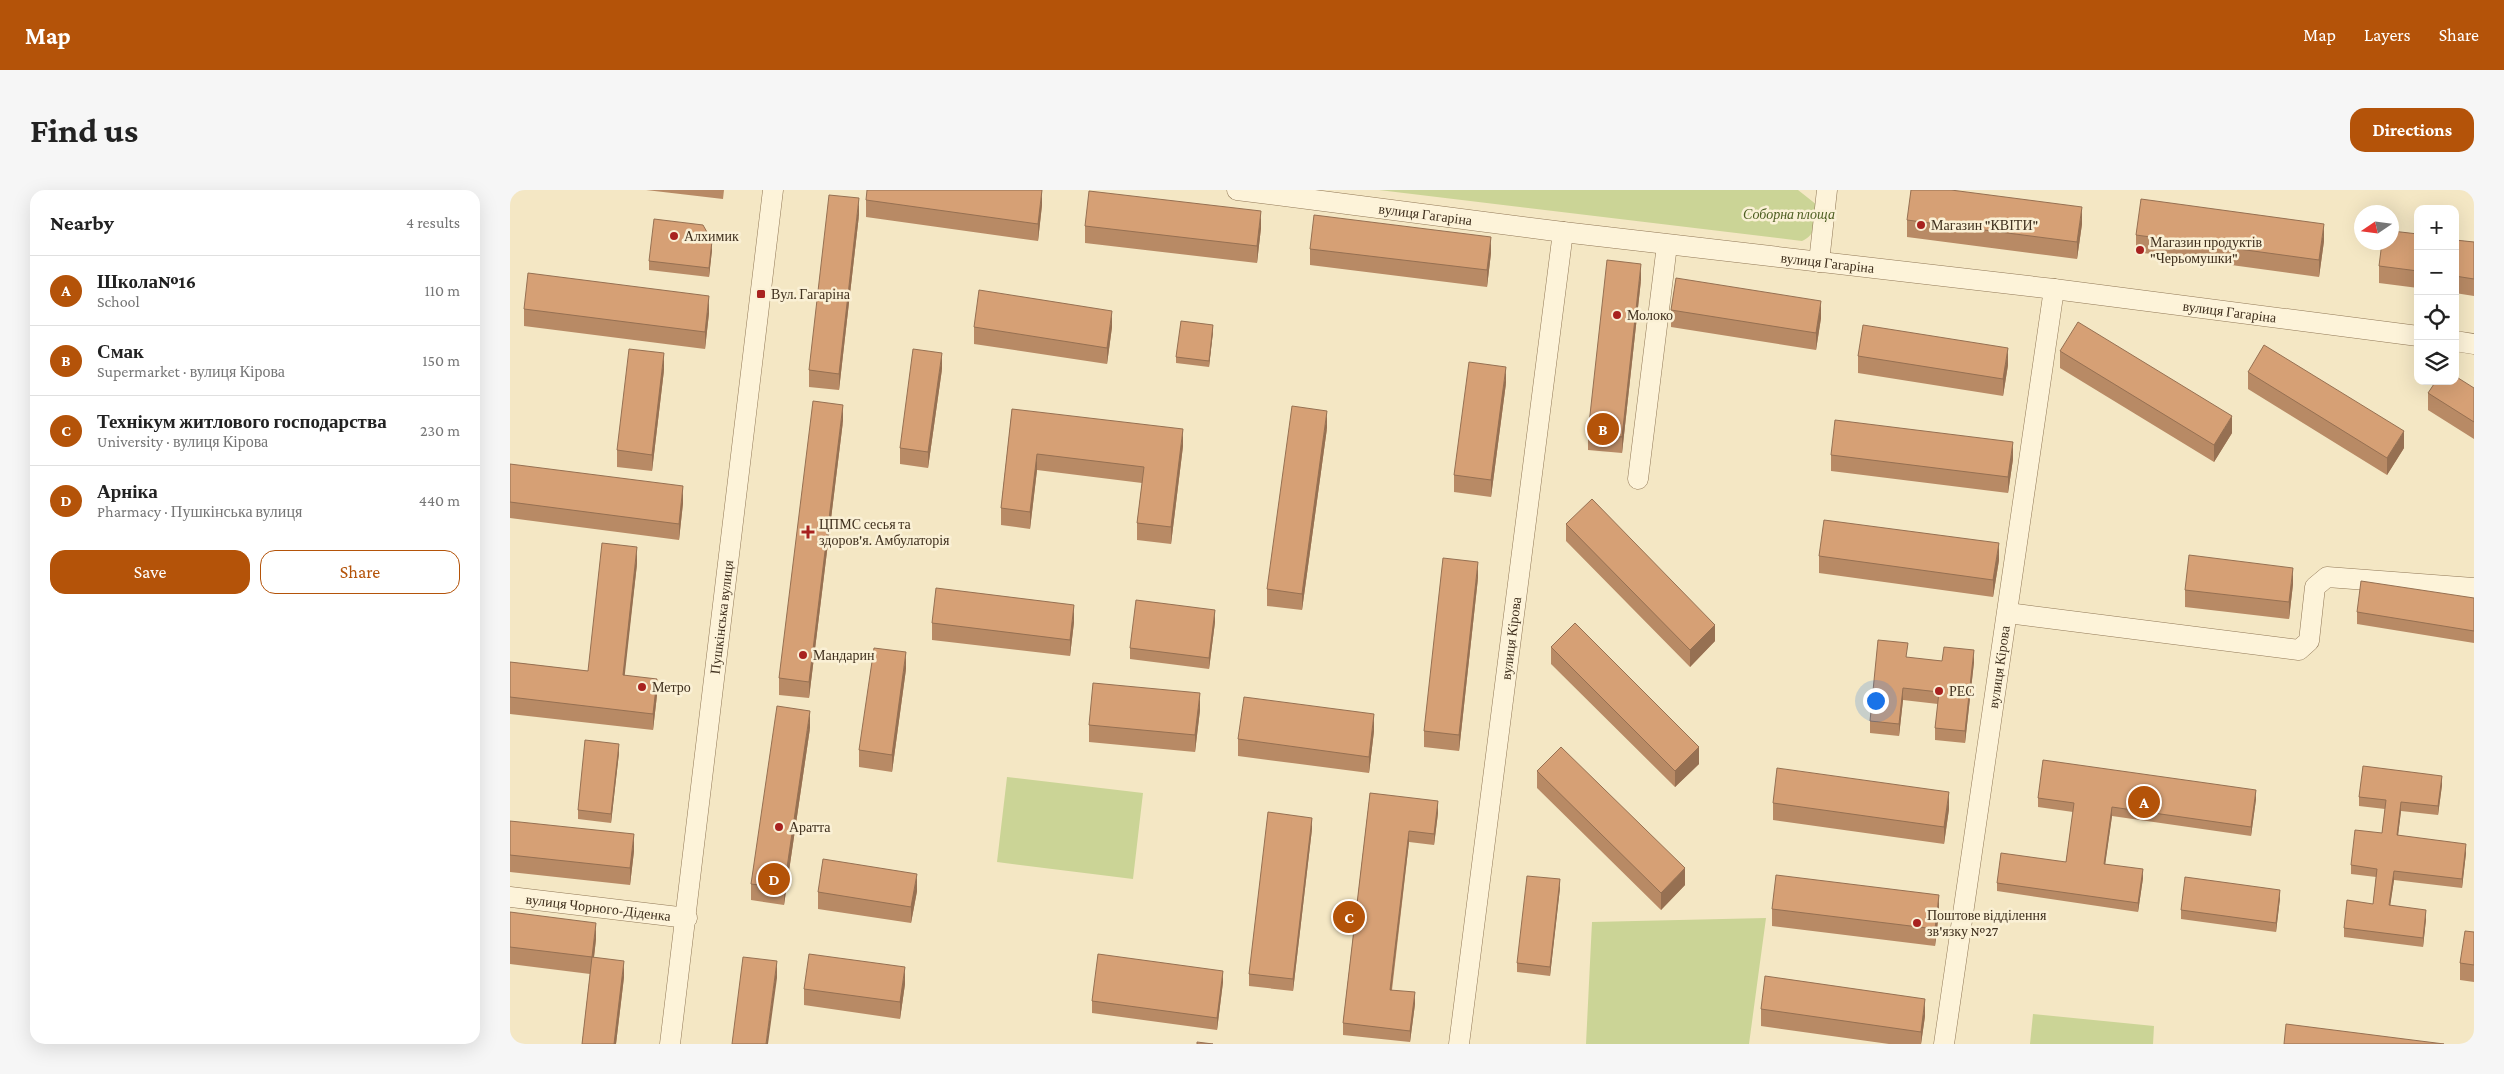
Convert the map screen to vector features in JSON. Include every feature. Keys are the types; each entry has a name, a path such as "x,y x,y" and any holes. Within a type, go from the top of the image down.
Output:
{"street":[{"name":"Пушкінська вулиця","path":"670,1044 687,918 773,190"},
{"name":"вулиця Гагаріна","path":"1237,190 1307,195 1563,232 2054,289 2414,335"},
{"path":"1819,262 1827,190"},
{"name":"вулиця Кірова","path":"1459,1044 1563,232"},
{"path":"1638,479 1667,245"},
{"name":"вулиця Кірова","path":"1944,1044 2054,289"},
{"path":"2459,342 2474,344"},
{"path":"2008,613 2299,650 2309,641 2315,587 2327,577 2474,588"},
{"name":"вулиця Чорного-Діденка","path":"510,897 687,918"}],"green space":[{"name":"Соборна площа","path":"1379,190 1798,190 1817,205 1813,231 1802,241"},
{"path":"1007,777 1143,793 1133,879 997,862"},
{"path":"1766,918 1749,1044 1586,1044 1592,922"},
{"path":"2033,1014 2154,1026 2153,1044 2030,1044"}],"building":[{"path":"867,190 1042,190 1038,224 866,200"},
{"path":"1911,190 1951,190 2082,207 2077,242 1907,220"},
{"path":"1089,191 1261,211 1257,246 1085,226"},
{"path":"829,195 859,198 839,374 809,370"},
{"path":"2141,199 2324,224 2319,260 2136,235"},
{"path":"1314,215 1491,237 1487,270 1310,249"},
{"path":"654,219 703,225 712,241 709,268 649,261"},
{"path":"2399,232 2414,234 2414,270 2379,266 2381,250 2399,250"},
{"path":"2459,240 2474,242 2474,279 2459,277"},
{"path":"1607,260 1641,264 1622,437 1588,433"},
{"path":"528,273 709,296 705,332 524,309"},
{"path":"1676,278 1821,301 1816,333 1671,310"},
{"path":"979,290 1112,311 1107,348 974,327"},
{"path":"1181,321 1213,325 1209,361 1176,357"},
{"path":"2078,322 2232,416 2214,445 2060,351"},
{"path":"1863,325 2008,348 2003,379 1858,356"},
{"path":"2264,345 2404,431 2387,458 2248,372"},
{"path":"629,349 664,353 652,455 617,450"},
{"path":"913,349 942,353 928,452 900,448"},
{"path":"1469,362 1506,367 1491,480 1454,475"},
{"path":"2459,379 2474,388 2474,422 2428,393 2433,385 2459,385"},
{"path":"813,401 843,405 809,682 779,678"},
{"path":"1292,406 1327,411 1302,594 1267,589"},
{"path":"1012,409 1183,429 1171,527 1137,523 1144,467 1037,454 1030,512 1001,508"},
{"path":"1835,420 2013,442 2008,477 1831,455"},
{"path":"510,464 683,486 679,524 510,502"},
{"path":"1592,499 1715,625 1690,650 1566,524"},
{"path":"1824,520 1999,543 1993,580 1819,556"},
{"path":"602,543 637,547 623,675 657,679 653,714 510,697 510,662 588,671"},
{"path":"2189,555 2293,568 2289,602 2185,590"},
{"path":"1443,558 1478,562 1459,735 1424,731"},
{"path":"2361,581 2474,598 2474,631 2357,612"},
{"path":"936,588 1074,605 1070,640 932,623"},
{"path":"1136,600 1215,610 1209,658 1130,648"},
{"path":"1575,623 1699,747 1675,771 1551,647"},
{"path":"1878,640 1908,643 1906,657 1942,661 1944,647 1974,650 1965,731 1935,728 1939,692 1903,688 1899,724 1870,721"},
{"path":"874,648 906,652 892,755 859,750"},
{"path":"1093,683 1200,693 1195,735 1089,725"},
{"path":"1244,697 1374,714 1369,757 1238,739"},
{"path":"777,706 810,711 784,888 751,884"},
{"path":"585,740 619,744 611,814 578,810"},
{"path":"1561,747 1685,868 1661,893 1537,771"},
{"path":"2043,760 2256,790 2251,827 2112,807 2104,864 2143,869 2138,903 1997,883 2001,853 2066,862 2074,803 2038,798"},
{"path":"2363,766 2442,776 2438,806 2401,802 2397,835 2466,844 2462,879 2394,871 2389,905 2426,910 2423,938 2344,928 2347,900 2373,904 2377,869 2351,865 2355,830 2382,833 2386,800 2359,797"},
{"path":"1777,768 1949,792 1944,827 1773,803"},
{"path":"1370,793 1438,801 1434,834 1409,831 1390,990 1415,992 1410,1031 1343,1023"},
{"path":"1268,812 1312,818 1293,979 1249,974"},
{"path":"510,821 634,834 630,868 510,855"},
{"path":"823,859 917,874 911,907 818,892"},
{"path":"1776,875 1939,895 1935,929 1772,909"},
{"path":"1527,876 1560,879 1550,967 1517,963"},
{"path":"2185,877 2280,890 2276,923 2181,910"},
{"path":"510,912 596,923 592,957 510,947"},
{"path":"2465,931 2474,932 2474,965 2460,963"},
{"path":"809,954 905,967 900,1002 804,989"},
{"path":"1098,954 1223,971 1217,1018 1092,1001"},
{"path":"592,957 624,961 614,1044 582,1044"},
{"path":"743,957 777,961 766,1044 732,1044"},
{"path":"1765,976 1925,999 1921,1032 1761,1009"},
{"path":"2286,1024 2444,1044 2284,1044"},
{"path":"1197,1042 1213,1044 1197,1044"}],"place":[{"name":"Магазин \"КВІТИ\"","path":"1921,225"},
{"name":"Алхимик","path":"674,236"},
{"name":"Магазин продуктів \"Черьомушки\"","path":"2140,250"},
{"name":"Вул. Гагаріна","path":"761,294"},
{"name":"Молоко","path":"1617,315"},
{"name":"Смак","path":"1603,429"},
{"name":"ЦПМС сесья та здоров'я. Амбулаторія","path":"808,532"},
{"name":"Мандарин","path":"803,655"},
{"name":"Метро","path":"642,687"},
{"name":"РЕС","path":"1939,691"},
{"name":"Школа№16","path":"2144,802"},
{"name":"Аратта","path":"779,827"},
{"name":"Арніка","path":"774,879"},
{"name":"Технікум житлового господарства","path":"1349,917"},
{"name":"Поштове відділення зв'язку №27","path":"1917,923"}]}
